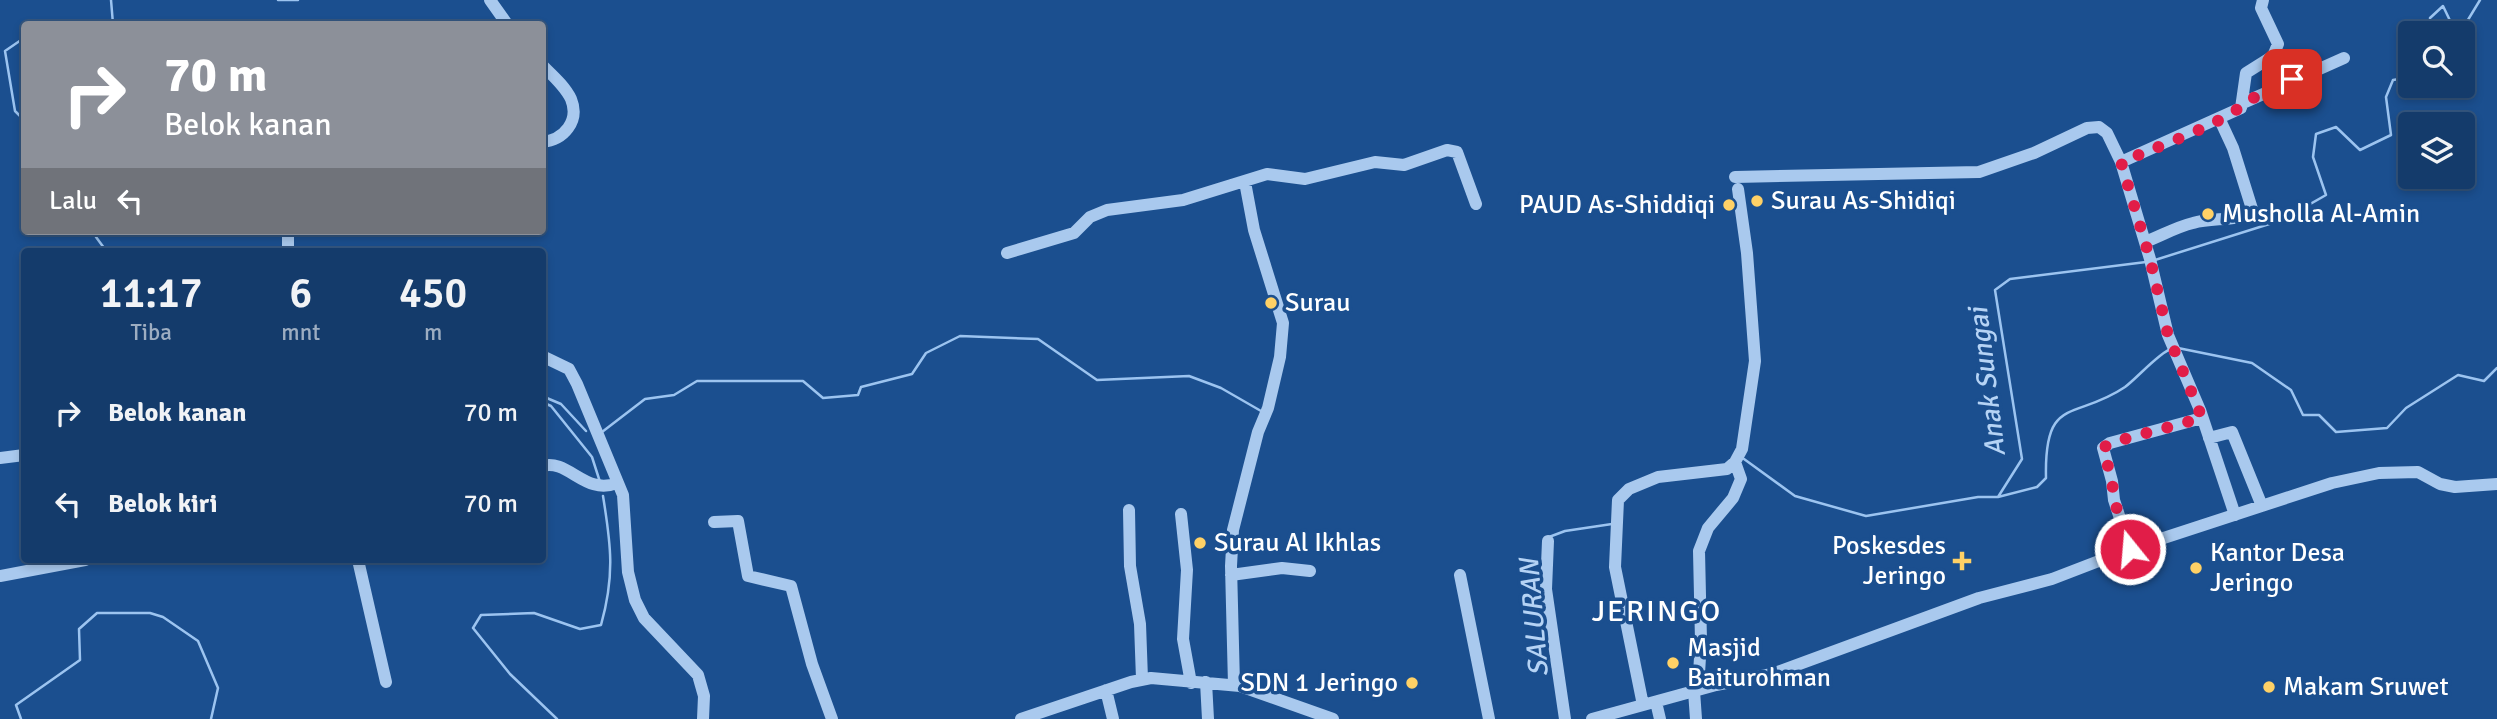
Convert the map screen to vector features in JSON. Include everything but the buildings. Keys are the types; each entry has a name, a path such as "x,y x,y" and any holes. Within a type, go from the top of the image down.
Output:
{"street":[{"path":"491,0 505,21"},
{"path":"2121,162 2239,110 2243,103 2246,73 2273,56 2278,44 2261,8 2263,0"},
{"path":"2243,103 2343,58"},
{"path":"546,69 568,94 573,109 572,119 565,133 546,141"},
{"path":"2145,242 2191,223 2226,220 2253,212 2233,148 2220,120"},
{"path":"1696,719 1701,641 1699,551 1708,528 1733,498 1741,479 1735,462 1746,430 1755,361 1747,253 1737,183 1979,172 2034,153 2087,128 2099,127 2107,133 2121,162 2145,242 2168,335 2202,418 2235,515"},
{"path":"1007,253 1074,233 1090,217 1107,210 1136,204 1158,205 1267,174 1305,180 1375,162 1404,164 1453,150 1457,152 1476,204"},
{"path":"1234,685 1231,575 1236,512 1258,432 1268,408 1280,357 1283,323 1254,230 1245,182"},
{"path":"546,358 572,373 624,506 631,589 644,618 698,675 705,696 704,719"},
{"path":"2130,549 2114,500 2103,448 2110,443 2202,418"},
{"path":"2209,438 2232,432 2262,506"},
{"path":"0,458 21,455"},
{"path":"1660,719 1649,703 1615,567 1618,500 1629,489 1658,477 1682,472 1720,471 1735,462"},
{"path":"546,466 556,467 596,487 617,483"},
{"path":"1600,718 1696,690 1772,674 1979,598 2045,582 2130,549 2332,483 2379,473 2418,472 2440,484 2455,487 2497,484"},
{"path":"1129,510 1130,566 1140,624 1142,679"},
{"path":"1181,514 1187,570 1183,639 1191,683"},
{"path":"714,522 738,521 748,576 790,586 812,664 832,719"},
{"path":"1548,541 1546,589 1565,719"},
{"path":"0,576 69,563"},
{"path":"359,563 386,681"},
{"path":"1231,575 1282,568 1310,571"},
{"path":"1460,575 1489,719"},
{"path":"1023,719 1142,679 1234,685 1334,719"},
{"path":"1206,682 1208,719"},
{"path":"1106,691 1113,719"}],"waterway":[{"path":"111,0 113,21"},
{"path":"278,0 298,0"},
{"name":"Anak Sungai","path":"2467,21 2480,0"},
{"name":"Anak Sungai","path":"2430,21 2430,18 2443,6 2450,21"},
{"path":"21,40 5,51 15,111 21,117"},
{"name":"Anak Sungai","path":"2155,260 2282,220 2326,195 2313,157 2316,134 2336,127 2360,150 2391,135 2386,97 2393,80 2398,79"},
{"path":"96,235 104,248"},
{"name":"Anak Sungai","path":"1998,497 2022,459 1995,290 2010,279 2146,262"},
{"path":"602,432 645,399 674,395 697,381 803,381 823,398 858,395 861,387 912,374 926,353 960,336 1038,339 1097,380 1189,376 1221,388 1261,411"},
{"path":"2178,348 2252,363 2291,390 2303,415 2319,415 2336,432 2387,428 2406,408 2458,375 2484,381 2497,368"},
{"path":"1744,459 1795,496 1866,516 1978,497 1998,497 2037,487 2046,478 2050,433 2057,421 2066,414 2125,387 2171,349"},
{"path":"546,398 561,404 586,431"},
{"path":"546,404 551,406 592,457 600,482"},
{"path":"557,719 510,674 473,628 481,615 534,613 580,629 601,625 610,575 603,496"},
{"name":"SALURAN","path":"1549,537 1565,531 1612,524"},
{"path":"21,719 16,705 80,660 79,629 97,613 150,613 163,617 198,641 218,688 211,719"}],"place":[{"name":"Surau As-Shidiqi","path":"1757,201"},
{"name":"PAUD As-Shiddiqi","path":"1729,205"},
{"name":"Musholla Al-Amin","path":"2208,214"},
{"name":"Surau","path":"1271,303"},
{"name":"Surau Al Ikhlas","path":"1200,543"},
{"name":"Poskesdes Jeringo","path":"1962,561"},
{"name":"Kantor Desa Jeringo","path":"2196,568"},
{"name":"Masjid Baiturohman","path":"1673,663"},
{"name":"SDN 1 Jeringo","path":"1412,683"},
{"name":"Makam Sruwet","path":"2269,687"}],"district":[{"name":"JERINGO","path":"1657,611"}],"route":[{"path":"2130,549 2111,490 2112,481 2103,448 2110,443 2202,418 2168,335 2150,259 2121,162 2220,120 2239,110 2243,103 2292,79"}]}
